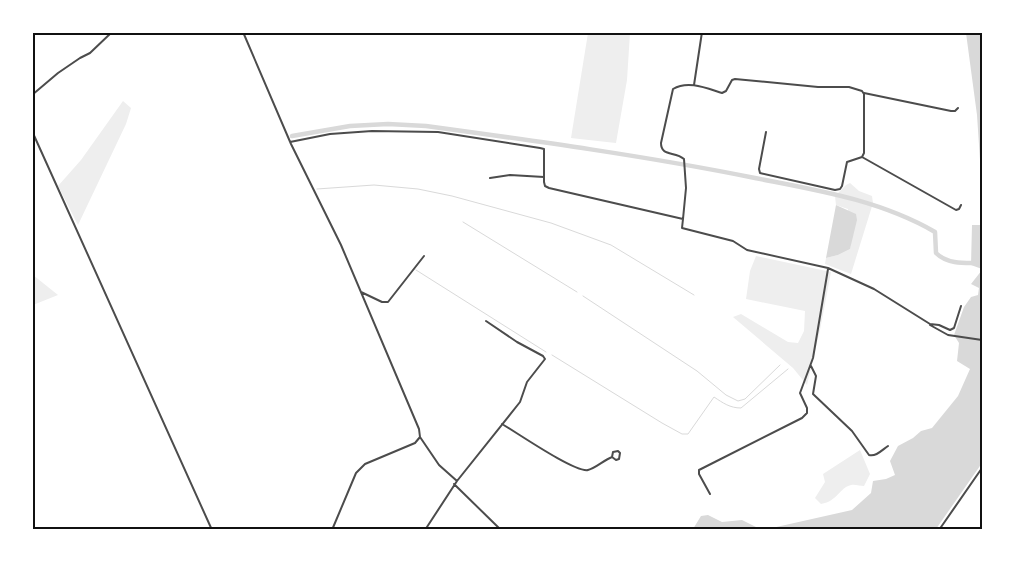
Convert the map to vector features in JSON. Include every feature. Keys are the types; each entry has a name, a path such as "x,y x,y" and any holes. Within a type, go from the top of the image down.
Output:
{"street":[{"path":"32,95 58,73 80,58 90,54 112,32"},
{"path":"243,32 290,142 341,245 412,413 420,437 439,465 457,481"},
{"path":"694,85 702,32"},
{"path":"958,108 955,111 951,111 863,93 849,88 735,79 732,80 726,91 722,93 694,85 681,86 673,90 661,149 664,152 678,155 684,159 686,188 682,228 733,240 747,250 828,268 874,289 948,335 982,340"},
{"path":"862,157 864,153 865,98 863,93"},
{"path":"32,131 212,530"},
{"path":"290,142 330,134 372,131 438,132 503,143 528,145 544,150 545,186 549,188 682,219"},
{"path":"766,132 759,169 760,173 835,190 840,189 842,186 846,162 862,157 956,210 961,205"},
{"path":"490,178 510,175 544,177"},
{"path":"361,292 382,302 388,302 424,256"},
{"path":"710,494 699,474 699,470 806,416 808,410 800,393 811,366 828,268"},
{"path":"930,324 953,330 961,306"},
{"path":"425,530 454,484 520,402 527,382 545,358 486,321"},
{"path":"811,366 816,376 813,394 852,431 869,455 873,456 888,446"},
{"path":"502,424 568,464 580,469 589,470 612,457"},
{"path":"332,530 356,473 365,464 415,443 420,437"},
{"path":"939,530 982,468"},
{"path":"454,484 501,530"}],"shaded area":[{"path":"588,33 630,33 627,80 616,143 571,138"},
{"path":"966,33 982,33 982,190 977,115"},
{"path":"123,101 131,108 126,124 78,225 58,186 81,160"},
{"path":"850,183 859,191 872,196 873,203 851,274 825,264 826,258 850,249 848,209 836,205 835,196"},
{"path":"836,205 856,214 857,220 850,249 826,258"},
{"path":"972,225 982,225 982,269 971,265"},
{"path":"756,256 831,272 807,385 793,368 733,317 741,314 788,342 798,343 804,331 805,311 746,299 750,271"},
{"path":"982,270 982,463 936,529 763,530 852,510 871,493 873,481 895,475 890,461 898,446 921,431 932,428 958,396 970,369 957,361 959,343 954,335 964,307 971,297 978,295 979,288 971,284"},
{"path":"33,275 58,295 33,305"},
{"path":"860,450 870,474 864,486 853,485 847,487 831,500 821,504 815,498 825,482 823,474"},
{"path":"708,515 722,522 742,520 760,529 693,529 701,516"}],"waterway":[{"path":"292,136 350,126 388,124 426,126 591,149 714,170 824,192 870,204 914,221 935,232 936,253 946,260 982,263"},
{"path":"317,189 374,185 418,189 452,196 551,223 611,245 694,295"},
{"path":"463,222 577,292"},
{"path":"416,270 546,352"},
{"path":"583,296 697,371 726,395 738,401 745,399 780,365"},
{"path":"552,355 682,434 688,434 714,397 730,406 741,408 788,369"}]}
